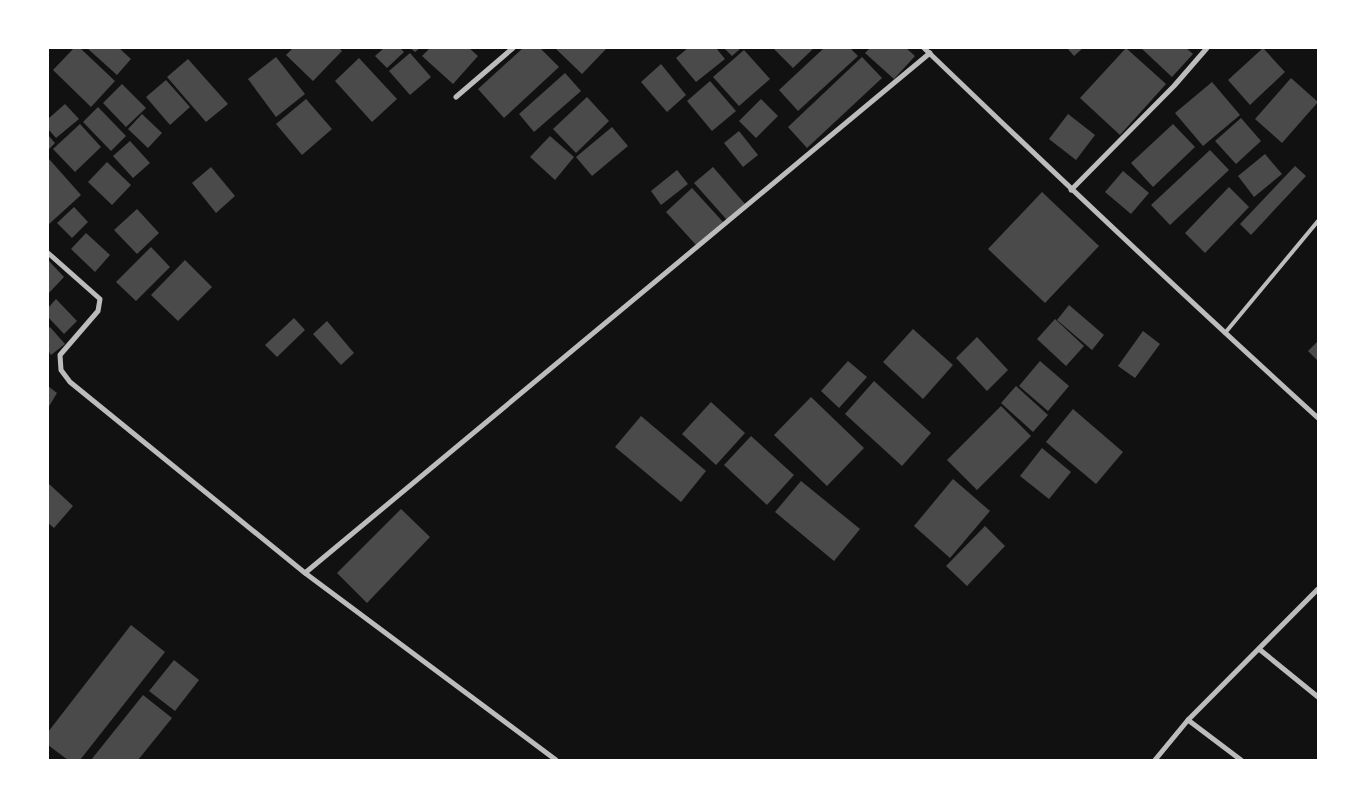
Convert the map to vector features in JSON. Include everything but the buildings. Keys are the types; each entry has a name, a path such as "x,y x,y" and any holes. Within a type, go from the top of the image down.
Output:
{"street":[{"path":"456,97 513,48"},
{"path":"924,48 1071,190 1318,418"},
{"path":"1071,190 1174,86 1207,48"},
{"path":"305,573 930,54"},
{"path":"48,253 100,299 98,311 60,356 61,370 70,382 305,573 556,760"},
{"path":"1155,760 1188,720 1318,589"},
{"path":"1259,649 1318,697"},
{"path":"1188,720 1240,760"}],"lane":[{"path":"1225,333 1318,221"}]}
